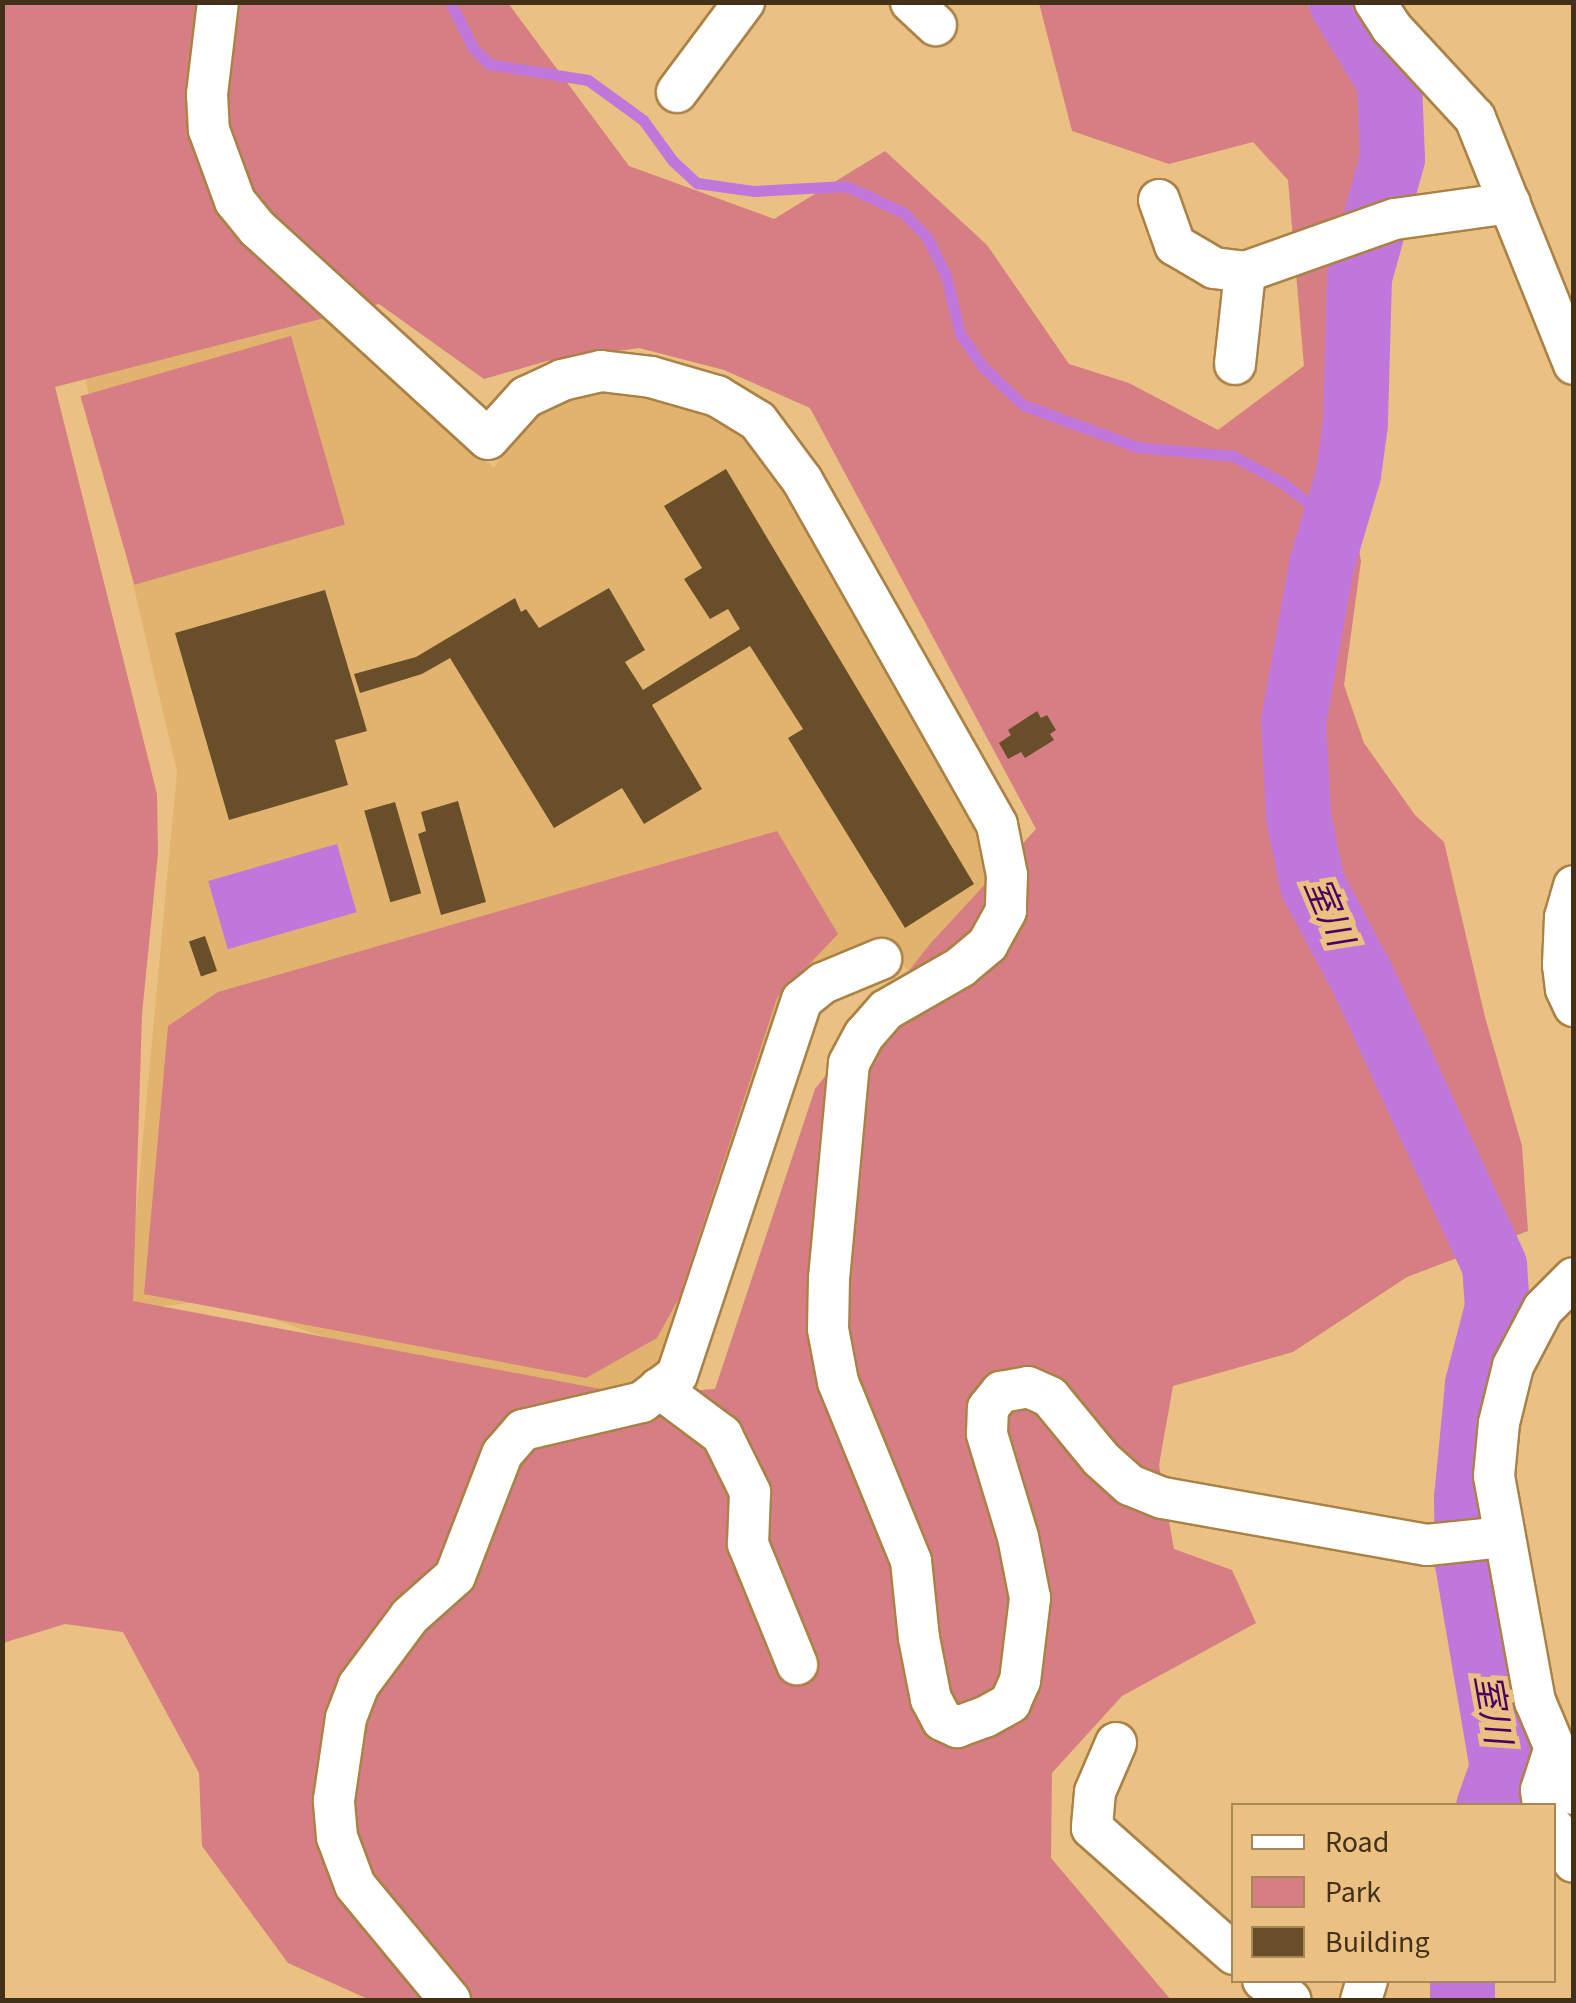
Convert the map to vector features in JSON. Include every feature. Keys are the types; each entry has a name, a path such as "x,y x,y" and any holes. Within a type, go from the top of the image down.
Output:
{"street":[{"path":"218,2 206,94 208,130 234,201 258,228 488,439 526,397 562,380 600,371 651,376 716,396 758,421 802,480 997,826 1008,874 1006,911 988,944 962,967 902,1001 864,1035 850,1063 842,1104 828,1329 838,1382 911,1560 931,1700 942,1720 957,1727 985,1717 1010,1703 1020,1681 1030,1598 1018,1537 987,1434 988,1408 1002,1392 1028,1387 1050,1397 1100,1459 1130,1485 1164,1498 1427,1546 1494,1538"},
{"path":"677,92 744,2"},
{"path":"1375,2 1391,27 1475,118 1574,364"},
{"path":"1159,200 1175,245 1214,268 1245,272 1395,219 1510,203"},
{"path":"1236,364 1245,272"},
{"path":"1574,886 1565,918 1564,964 1566,989 1574,1006"},
{"path":"450,2000 355,1884 343,1853 334,1800 346,1718 358,1686 410,1616 456,1576 502,1454 523,1430 642,1402 677,1376 802,1000 874,946 902,1001"},
{"path":"1574,1278 1543,1309 1512,1366 1499,1423 1494,1476 1494,1538 1535,1702 1552,1752 1574,1794"},
{"path":"659,1388 722,1435 750,1492 748,1544 797,1664"},
{"path":"1116,1743 1095,1792 1092,1828 1231,1951"},
{"path":"1543,1803 1541,1790 1552,1752"},
{"path":"1556,1831 1574,1862"},
{"path":"1267,1983 1291,2000"}],"shaded area":[{"path":"329,316 494,468 534,406 594,384 717,411 768,453 993,848 992,915 927,975 907,970 889,942 811,980 661,1377 622,1399 480,1393 218,1299 127,1311 177,772 85,378"},
{"path":"337,844 357,912 228,949 208,881"}],"green space":[{"path":"3,3 508,3 629,166 774,219 885,151 987,245 1069,364 1129,383 1218,430 1304,366 1288,180 1253,142 1169,164 1072,131 1039,3 1307,3 1359,92 1367,139 1327,372 1361,561 1344,685 1364,743 1415,815 1444,842 1485,1017 1522,1146 1528,1231 1407,1277 1293,1352 1173,1386 1159,1465 1174,1549 1232,1570 1256,1623 1122,1696 1052,1773 1051,1858 1171,2000 370,2000 288,1963 202,1846 199,1773 123,1632 65,1624 3,1643","holes":["379,304 484,379 547,361 639,348 724,370 810,408 1036,829 930,944 815,1089 715,1389 633,1395 133,1301 142,1014 158,853 157,794 55,387"]},
{"path":"291,336 345,524 135,585 80,396"},
{"path":"777,831 838,934 777,998 679,1298 657,1338 586,1378 144,1294 168,1026 218,992"}],"building":[{"path":"726,469 974,884 905,928 788,738 803,729 750,646 652,705 702,789 644,824 622,788 554,828 450,658 422,674 360,693 354,674 416,657 515,598 521,612 526,609 539,628 609,588 645,650 625,662 643,690 740,629 728,609 710,619 684,579 702,568 664,506"},
{"path":"325,590 367,731 335,740 348,785 229,820 175,633"},
{"path":"1037,711 1041,718 1047,715 1056,730 1050,734 1054,740 1025,758 1021,752 1008,759 999,743 1011,735 1008,730"},
{"path":"458,801 486,902 441,915 418,834 426,831 421,812"},
{"path":"395,802 421,893 390,902 364,811"},
{"path":"205,936 217,971 201,977 189,942"}],"waterway":[{"path":"450,2 473,48 489,64 588,80 643,120 673,161 697,183 754,191 846,186 904,213 928,239 946,276 960,334 983,367 1023,405 1137,447 1233,456 1283,483 1333,523"},
{"name":"室川","path":"1341,2 1389,81 1392,158 1359,277 1355,423 1348,474 1321,565 1293,721 1298,816 1312,884 1363,980 1494,1265 1497,1307 1477,1384 1466,1498 1467,1563 1502,1767 1489,1803"},
{"name":"室川","path":"1462,1983 1462,2000"}]}
